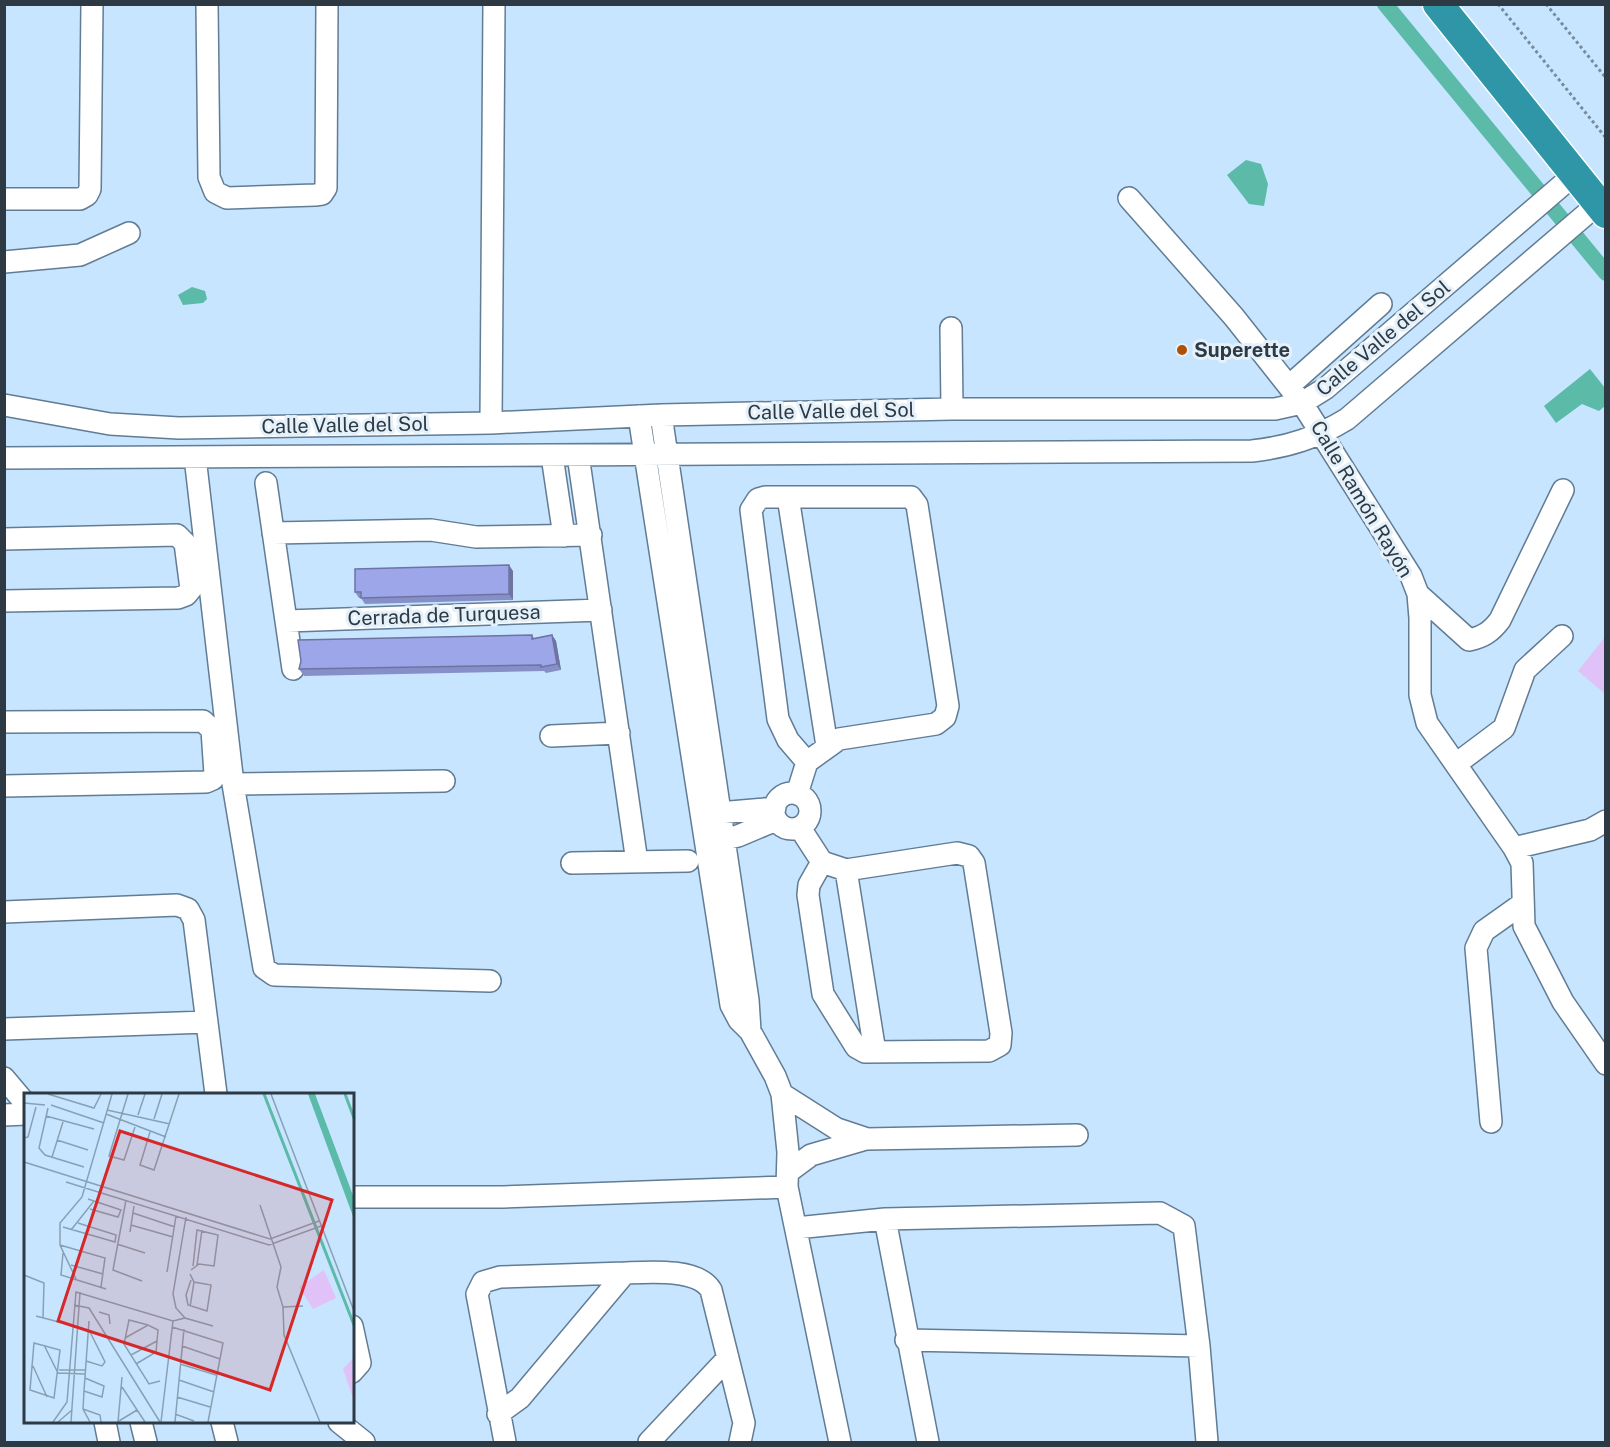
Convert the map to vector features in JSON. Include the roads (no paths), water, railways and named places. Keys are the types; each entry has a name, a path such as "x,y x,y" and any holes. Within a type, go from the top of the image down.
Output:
{"highway":[{"path":"1438,4 1568,180 1597,210"}],"street":[{"path":"4,199 80,199 87,195 90,189 92,4"},
{"path":"207,4 209,177 218,196 315,195 322,194 327,188 327,4"},
{"path":"491,423 494,4"},
{"name":"Calle Valle del Sol","path":"4,405 111,424 179,428 491,423 661,415 952,409 1275,409 1302,403 1326,388 1568,180"},
{"name":"Calle Ramón Rayón","path":"1129,198 1234,317 1302,403 1411,576 1418,594 1421,709 1426,723 1514,848 1522,863 1524,926 1563,1002 1605,1064"},
{"path":"4,458 1252,451 1282,447 1323,434 1347,418 1542,252 1597,210"},
{"path":"4,262 80,255 129,233"},
{"path":"1289,386 1381,304"},
{"path":"951,328 952,409"},
{"path":"661,415 714,842 731,1005 739,1020 750,1030 782,1094 788,1179 796,1228 840,1443"},
{"path":"639,416 710,814"},
{"path":"578,455 637,862"},
{"path":"552,456 564,536"},
{"path":"195,457 233,784 262,959 269,973 489,981"},
{"path":"266,483 293,669"},
{"path":"1418,594 1469,640 1480,638 1492,630 1500,620 1563,490"},
{"path":"796,794 807,762 826,746 839,739 936,724 945,717 948,705 915,500 906,495 788,496 758,499 751,510 778,718 788,740 807,762"},
{"path":"788,496 826,746"},
{"path":"273,532 431,530 476,537 591,535"},
{"path":"4,539 177,535 185,543 191,588 186,595 178,598 4,601"},
{"name":"Cerrada de Turquesa","path":"287,621 601,610"},
{"path":"1456,764 1504,729 1525,670 1562,636"},
{"path":"4,722 203,721 212,730 215,774 213,779 206,782 4,786"},
{"path":"551,736 619,733"},
{"path":"233,784 444,781"},
{"path":"710,814 776,814 789,829 800,828 809,819 810,806 807,801 796,794 780,798 776,814"},
{"path":"714,842 776,814"},
{"path":"1514,848 1590,830 1605,821"},
{"path":"800,828 822,861 846,870 957,853 969,856 974,863 1000,1021 1000,1045 989,1051 865,1052 856,1047 823,994 808,895 809,885 822,861"},
{"path":"572,863 688,861"},
{"path":"846,870 875,1052"},
{"path":"1491,1122 1476,948 1484,931 1522,904"},
{"path":"4,912 183,905 188,909 194,920 216,1093"},
{"path":"4,1029 207,1022"},
{"path":"4,1078 24,1102"},
{"path":"782,1094 837,1129 867,1139"},
{"path":"4,1115 24,1114"},
{"path":"354,1197 503,1197 788,1179 811,1155 867,1139 1077,1135"},
{"path":"796,1228 885,1219 1160,1213 1184,1226 1199,1346 1207,1443"},
{"path":"885,1219 906,1340 928,1443"},
{"path":"498,1414 520,1398 626,1273"},
{"path":"505,1443 477,1294 483,1282 500,1277 626,1273 694,1276 707,1283 744,1424 740,1443"},
{"path":"906,1340 1199,1346"},
{"path":"354,1370 360,1363 356,1347"},
{"path":"649,1443 728,1358"},
{"path":"105,1423 110,1443"},
{"path":"340,1423 364,1443"}],"waterway":[{"path":"1385,4 1606,273"}],"place":[{"name":"Superette","path":"1182,350"}]}
